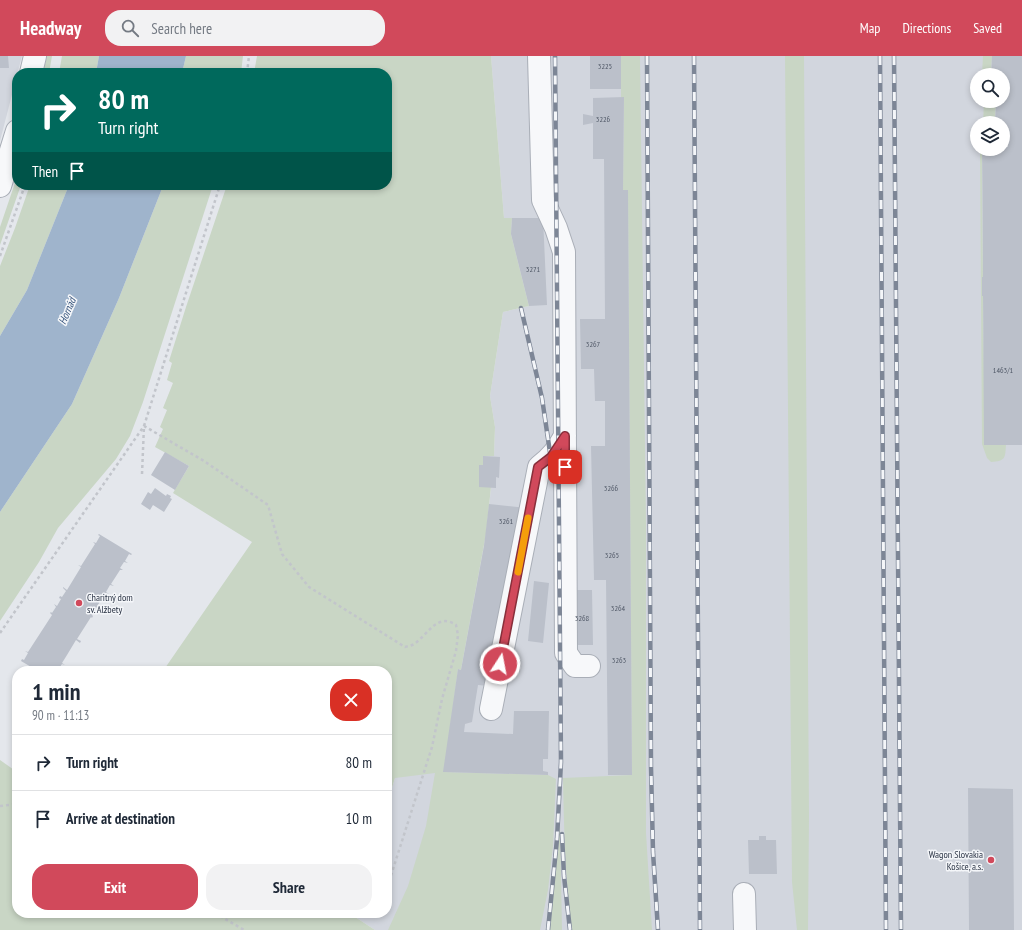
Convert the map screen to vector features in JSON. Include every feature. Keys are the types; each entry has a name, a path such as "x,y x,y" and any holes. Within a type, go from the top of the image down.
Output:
{"street":[{"path":"32,68 35,56"},
{"path":"539,56 543,200 556,228 564,252 566,652 576,666 589,666"},
{"path":"0,186 12,147"},
{"path":"491,709 538,467 551,457 565,436"},
{"path":"744,894 745,930"}],"path":[{"path":"248,68 249,56"},
{"path":"0,256 23,190"},
{"path":"142,474 144,426 218,190"},
{"path":"0,633 144,426"},
{"path":"144,426 204,461 268,505 282,554 309,587 404,647 413,645 440,621 450,621 456,625 458,634 456,651 442,699 432,747 392,872"},
{"path":"0,806 12,805"},
{"path":"224,918 244,930"}],"shaded area":[{"path":"0,56 22,56 19,68 12,68 12,95 0,141"},
{"path":"491,56 992,56 991,68 970,68 970,108 996,108 995,116 970,116 970,156 982,156 982,277 985,445 1022,445 1022,930 375,930 357,918 392,918 392,788 395,778 458,669 461,670 486,534 491,488 479,487 479,465 483,456 494,456 495,427 490,396 503,312 529,306 511,234 512,218 504,218"}],"green space":[{"path":"47,56 52,56 50,68 44,68"},
{"path":"62,56 99,56 97,68 60,68"},
{"path":"186,56 243,56 242,68 183,68"},
{"path":"257,56 491,56 504,218 512,218 511,234 529,306 503,312 490,396 495,427 494,456 483,456 483,465 479,465 479,487 491,487 486,534 461,670 458,669 444,772 548,775 556,779 553,846 548,890 540,930 388,930 408,886 426,826 435,773 395,778 392,788 392,666 166,666 252,542 173,493 189,466 155,447 163,429 160,427 167,410 163,408 173,383 167,380 172,363 169,361 225,190 392,190 392,68 255,68"},
{"path":"621,56 640,56 646,524 646,833 652,930 572,930 566,873 563,778 632,775 628,190 623,190 624,98 621,98"},
{"path":"785,56 804,56 809,816 808,930 797,930 792,882"},
{"path":"983,56 992,56 991,68 982,68"},
{"path":"984,108 996,108 995,116 983,116"},
{"path":"980,156 982,156 982,296 985,445 1006,445 1004,458 1000,461 991,462 987,458 982,444"},
{"path":"13,190 19,190 0,245 0,227"},
{"path":"28,190 67,190 27,290 0,336 0,266"},
{"path":"211,190 143,402 130,436 116,459 58,528 39,562 0,621 0,512 72,404 119,298 161,191"},
{"path":"0,760 12,768 12,918 357,918 375,930 0,930"},
{"path":"560,822 562,930 550,930"}],"water":[{"path":"99,56 186,56 183,68 97,68"},
{"name":"Hornád","path":"67,190 161,190 119,298 72,404 0,512 0,336 27,290"}],"building":[{"path":"0,56 8,56 9,68 0,68"},
{"path":"590,56 621,56 621,89 590,89"},
{"path":"992,56 1022,56 1022,445 984,445 982,156 1010,156 1010,116 995,116 996,108 1010,108 1010,68 991,68"},
{"path":"624,97 623,190 628,190 632,775 608,775 606,580 594,580 591,446 605,446 605,401 595,401 594,369 581,369 580,319 605,319 604,159 593,159 593,123 583,125 583,114 593,116 593,98"},
{"path":"512,218 543,218 547,305 529,306 511,234"},
{"path":"165,452 189,466 175,490 151,475"},
{"path":"483,456 500,457 499,478 496,477 496,488 479,487 479,465 483,465"},
{"path":"155,488 166,496 167,494 171,496 170,498 172,499 164,512 153,505 150,510 141,504 148,492 151,494"},
{"path":"489,504 527,508 489,686 478,685 472,722 465,724 464,732 513,734 514,711 549,711 548,759 543,759 543,771 548,772 548,775 443,772 458,669 461,670 484,546"},
{"name":"Charitný dom sv. Alžbety","path":"99,534 132,554 129,554 125,561 128,563 124,562 120,568 123,570 120,570 111,584 114,586 110,585 106,592 109,594 105,593 92,615 92,618 91,617 77,639 81,641 80,643 76,640 62,663 65,665 30,666 21,661 22,659 24,660 28,653 25,651 28,652 52,615 50,613 52,613 56,607 54,604 57,606 61,599 59,598 60,596 62,597 66,591 63,587 67,590 81,567 78,565 81,566 95,544 93,542 96,543 100,536 98,535"},
{"path":"534,581 549,583 543,643 528,641"},
{"path":"571,590 592,590 593,645 571,645"},
{"name":"Wagon Slovakia Košice, a.s.","path":"968,788 1013,789 1014,930 969,930"},
{"path":"759,836 766,836 766,840 776,840 777,874 749,874 748,840 759,840"}],"railway":[{"path":"548,930 557,839 561,762 555,56"},
{"path":"647,56 651,767 653,852 658,930"},
{"path":"694,56 700,930"},
{"path":"880,56 886,930"},
{"path":"894,56 901,930"},
{"path":"521,308 542,398 553,473"},
{"path":"562,834 564,876 570,930"}],"slow traffic":[{"path":"518,572 528,518"}],"place":[{"name":"Charitný dom sv. Alžbety","path":"79,603"},
{"name":"Wagon Slovakia Košice, a.s.","path":"991,860"}],"route":[{"path":"500,664 538,467 551,457 558,449 565,436 565,467"}]}
